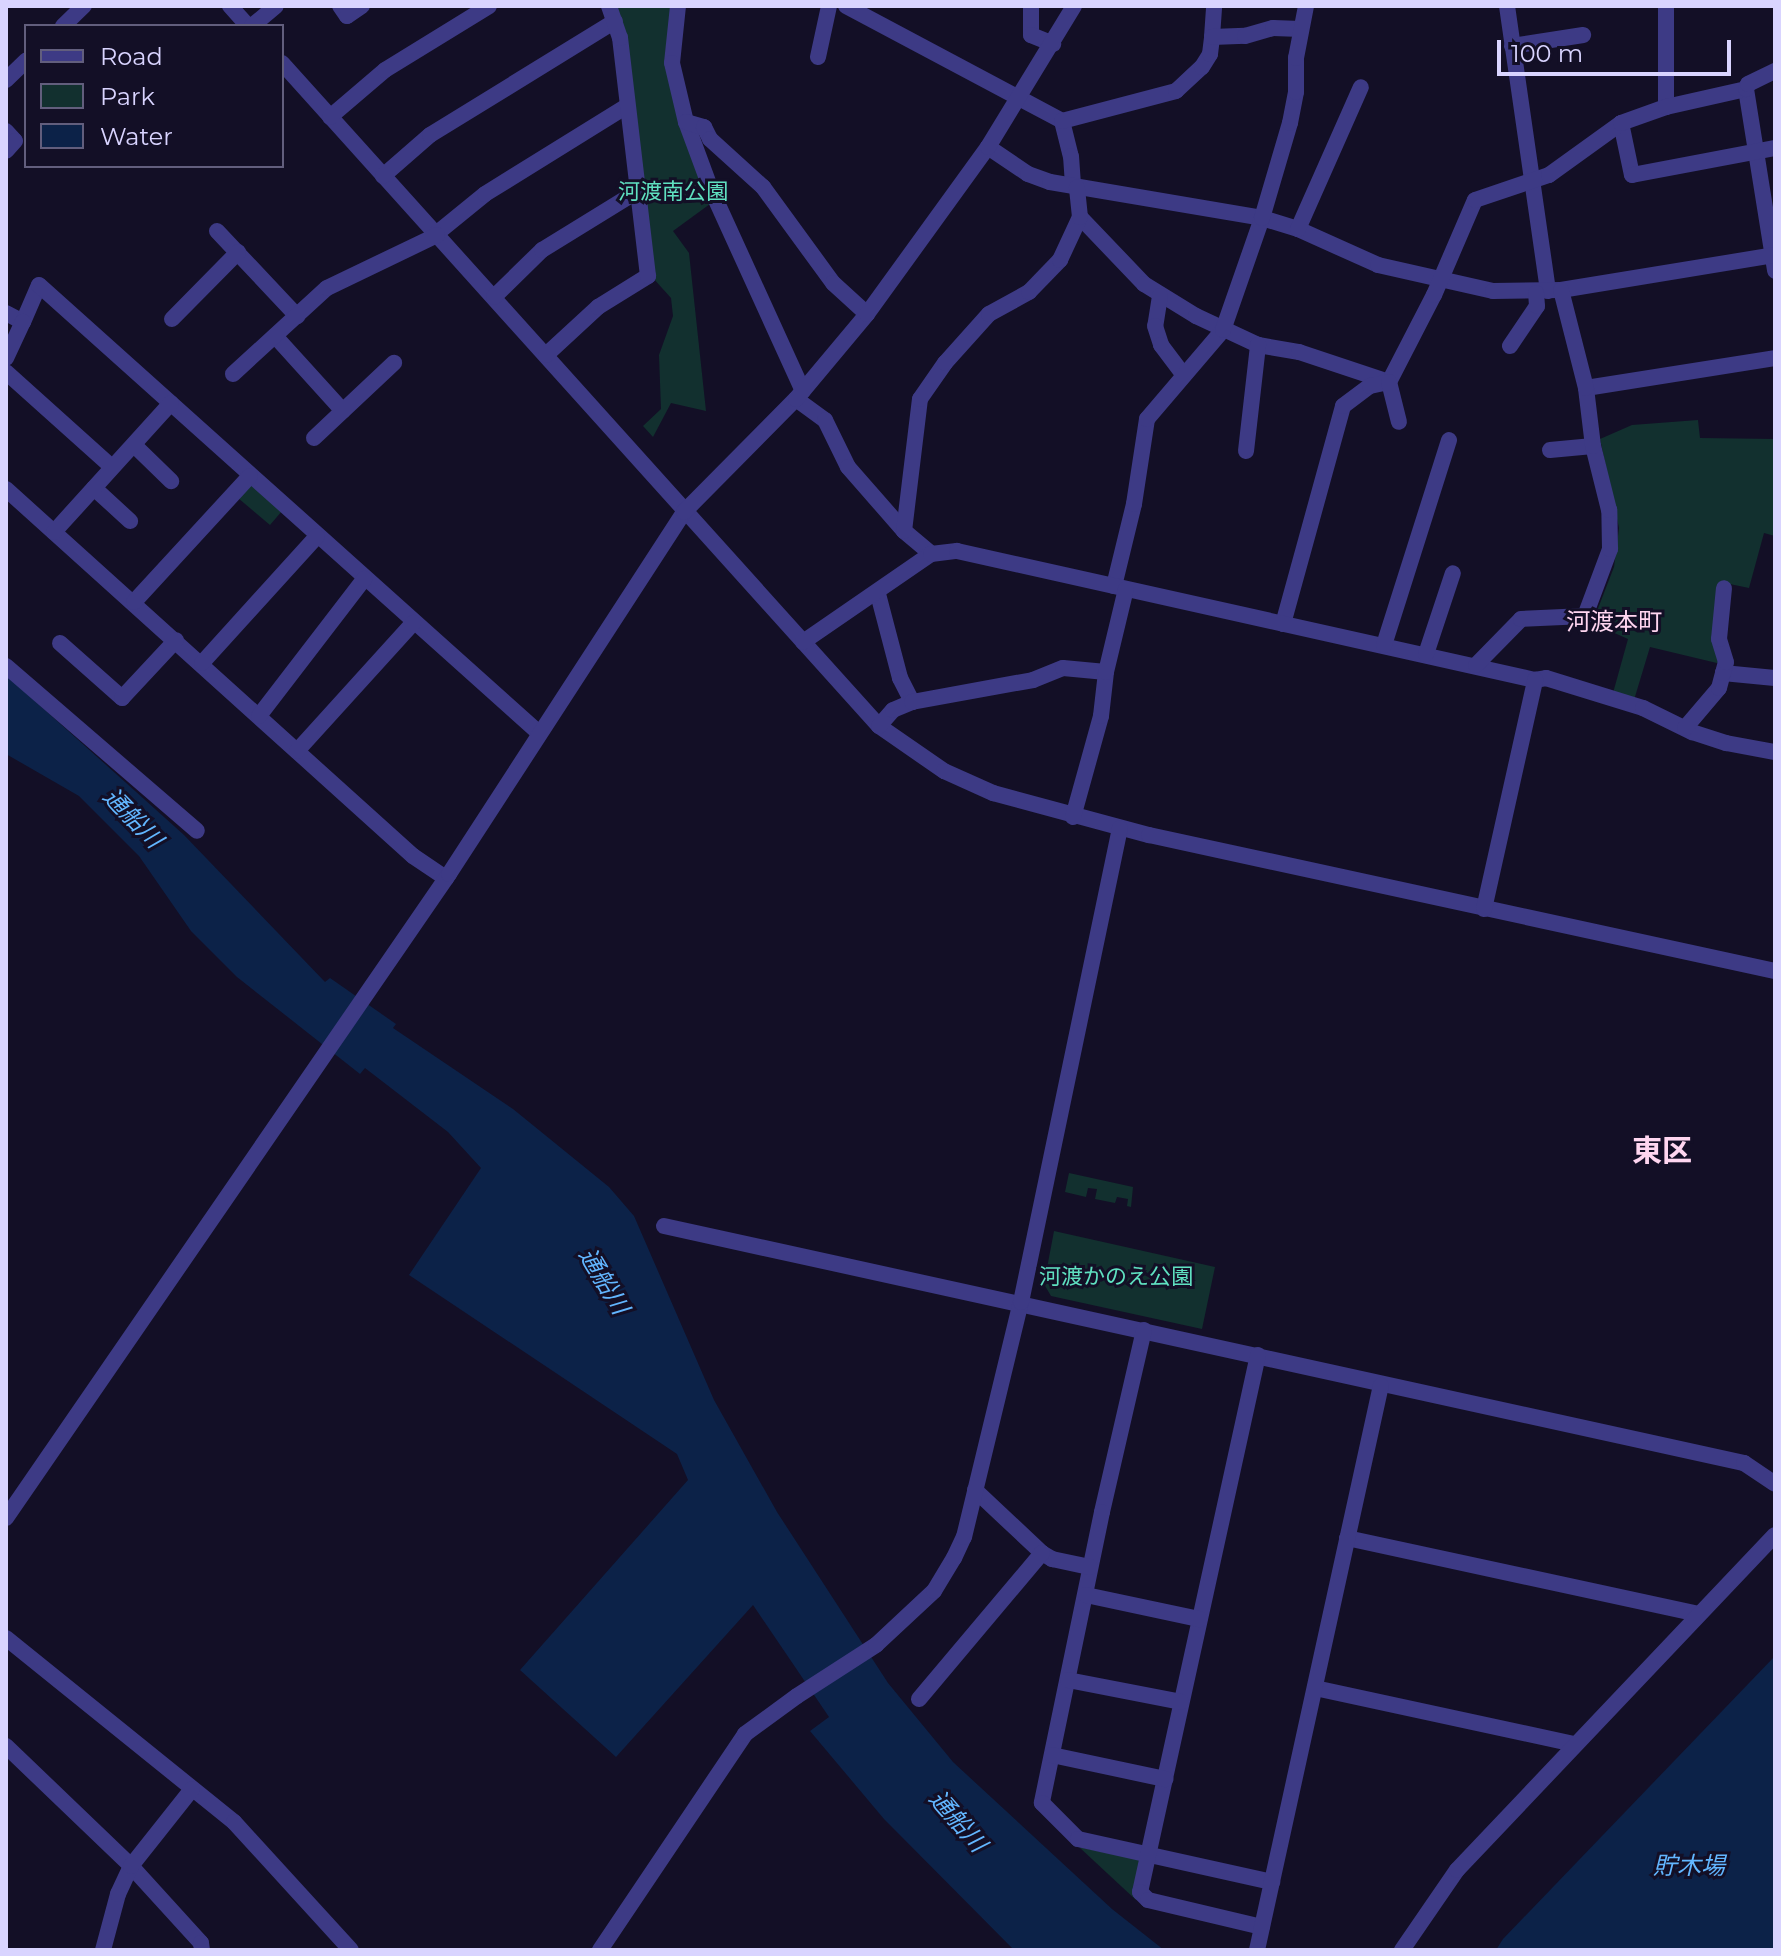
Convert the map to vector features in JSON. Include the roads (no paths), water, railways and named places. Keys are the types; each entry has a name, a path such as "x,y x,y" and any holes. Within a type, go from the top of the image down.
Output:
{"street":[{"path":"230,6 248,24"},
{"path":"253,24 276,6"},
{"path":"340,6 347,16 362,6"},
{"path":"330,117 385,70 489,6"},
{"path":"678,6 672,63 686,122 710,187 799,395 825,420 848,467 904,531 931,554"},
{"path":"818,57 829,6"},
{"path":"846,6 1062,121 1176,91 1202,67 1210,54 1214,6"},
{"path":"1031,6 1031,35 1053,44"},
{"path":"1073,817 1101,716 1147,419 1223,330 1262,218 1290,123 1306,6"},
{"path":"1476,665 1521,619 1585,616 1610,549 1612,530 1593,446 1586,388 1548,292 1507,6"},
{"path":"1666,6 1666,107"},
{"path":"6,1518 446,878 684,512 799,395 867,314 1021,98 1071,7"},
{"path":"383,176 430,135 612,13 648,276 598,307 546,355"},
{"path":"1212,37 1245,36 1273,28 1301,29"},
{"path":"1512,46 1583,35"},
{"path":"6,80 24,63"},
{"path":"284,65 684,512 879,726 905,747 968,783 1073,817 1775,971"},
{"path":"988,147 1028,174 1075,187 1262,218 1298,229 1378,265 1440,281 1493,291 1548,292 1774,261 1746,89 1748,84 1775,71"},
{"path":"1298,229 1361,87"},
{"path":"1399,422 1389,382 1440,281 1475,200 1549,175 1621,123 1666,107 1746,89"},
{"path":"233,374 327,288 436,234 485,194 627,106"},
{"path":"1062,121 1080,217 1144,284 1223,330 1258,345 1299,352 1389,382"},
{"path":"686,122 704,127 710,139 763,187 833,283 867,314"},
{"path":"1621,123 1632,175 1775,148"},
{"path":"6,131 15,141 6,151"},
{"path":"494,297 542,250 638,191"},
{"path":"904,531 920,399 945,363 989,314 1029,292 1060,260 1080,217"},
{"path":"217,231 297,316"},
{"path":"172,319 238,252"},
{"path":"6,358 39,285 539,733"},
{"path":"1510,346 1548,292"},
{"path":"1160,296 1155,326 1161,345 1183,374"},
{"path":"6,313 23,322"},
{"path":"275,336 343,411"},
{"path":"1246,451 1258,345"},
{"path":"1586,388 1775,358"},
{"path":"314,438 394,363"},
{"path":"6,372 112,467"},
{"path":"1283,624 1343,406 1370,386 1389,382"},
{"path":"54,532 171,403"},
{"path":"1384,645 1449,440"},
{"path":"134,445 171,481"},
{"path":"1550,450 1593,446"},
{"path":"134,602 250,476"},
{"path":"94,488 130,521"},
{"path":"6,489 413,856 446,878"},
{"path":"202,663 317,536"},
{"path":"803,642 878,594 931,554 957,551 1535,680 1546,678 1643,708 1726,743 1775,752"},
{"path":"1426,654 1453,573"},
{"path":"259,716 364,579"},
{"path":"1685,728 1719,688 1726,662 1719,639 1724,588"},
{"path":"878,594 900,678 912,702"},
{"path":"297,751 413,623"},
{"path":"60,643 122,698 176,640"},
{"path":"6,666 197,831"},
{"path":"879,726 893,710 912,702 1033,680 1063,668 1106,672"},
{"path":"1723,673 1775,678"},
{"path":"1484,909 1535,680"},
{"path":"600,1950 745,1734 876,1645 912,1614 947,1572 964,1537 1021,1302 1120,828"},
{"path":"664,1226 1359,1376 1381,1385 1744,1463 1775,1484"},
{"path":"1144,1330 1090,1567 1042,1803 1078,1839 1272,1882"},
{"path":"1258,1355 1140,1892 1148,1900 1262,1927"},
{"path":"1257,1950 1381,1385"},
{"path":"975,1490 1042,1553 1052,1559 1090,1567"},
{"path":"1402,1950 1457,1870 1775,1535"},
{"path":"1347,1538 1698,1614"},
{"path":"919,1699 1042,1553"},
{"path":"1086,1595 1199,1619"},
{"path":"6,1638 234,1822 351,1950"},
{"path":"1068,1680 1181,1702"},
{"path":"1315,1688 1574,1744"},
{"path":"6,1746 131,1866 201,1943 202,1950"},
{"path":"1052,1755 1165,1779"},
{"path":"103,1950 118,1894 131,1866 192,1789"}],"water":[{"name":"通船川","path":"6,675 184,835 325,982 330,978 396,1024 393,1028 513,1109 609,1187 634,1216 714,1400 777,1512 888,1683 953,1762 1112,1909 1164,1950 1014,1950 884,1819 810,1731 829,1717 753,1605 616,1757 520,1670 688,1480 677,1454 409,1275 481,1168 448,1132 365,1068 360,1074 237,977 191,931 139,856 79,796 6,754"},
{"name":"貯木場","path":"1775,1656 1775,1950 1496,1950 1503,1939"}],"district":[{"name":"河渡本町","path":"1614,622"},
{"name":"東区","path":"1662,1151"}],"park label":[{"name":"河渡南公園","path":"673,192"},
{"name":"河渡かのえ公園","path":"1116,1277"}]}
